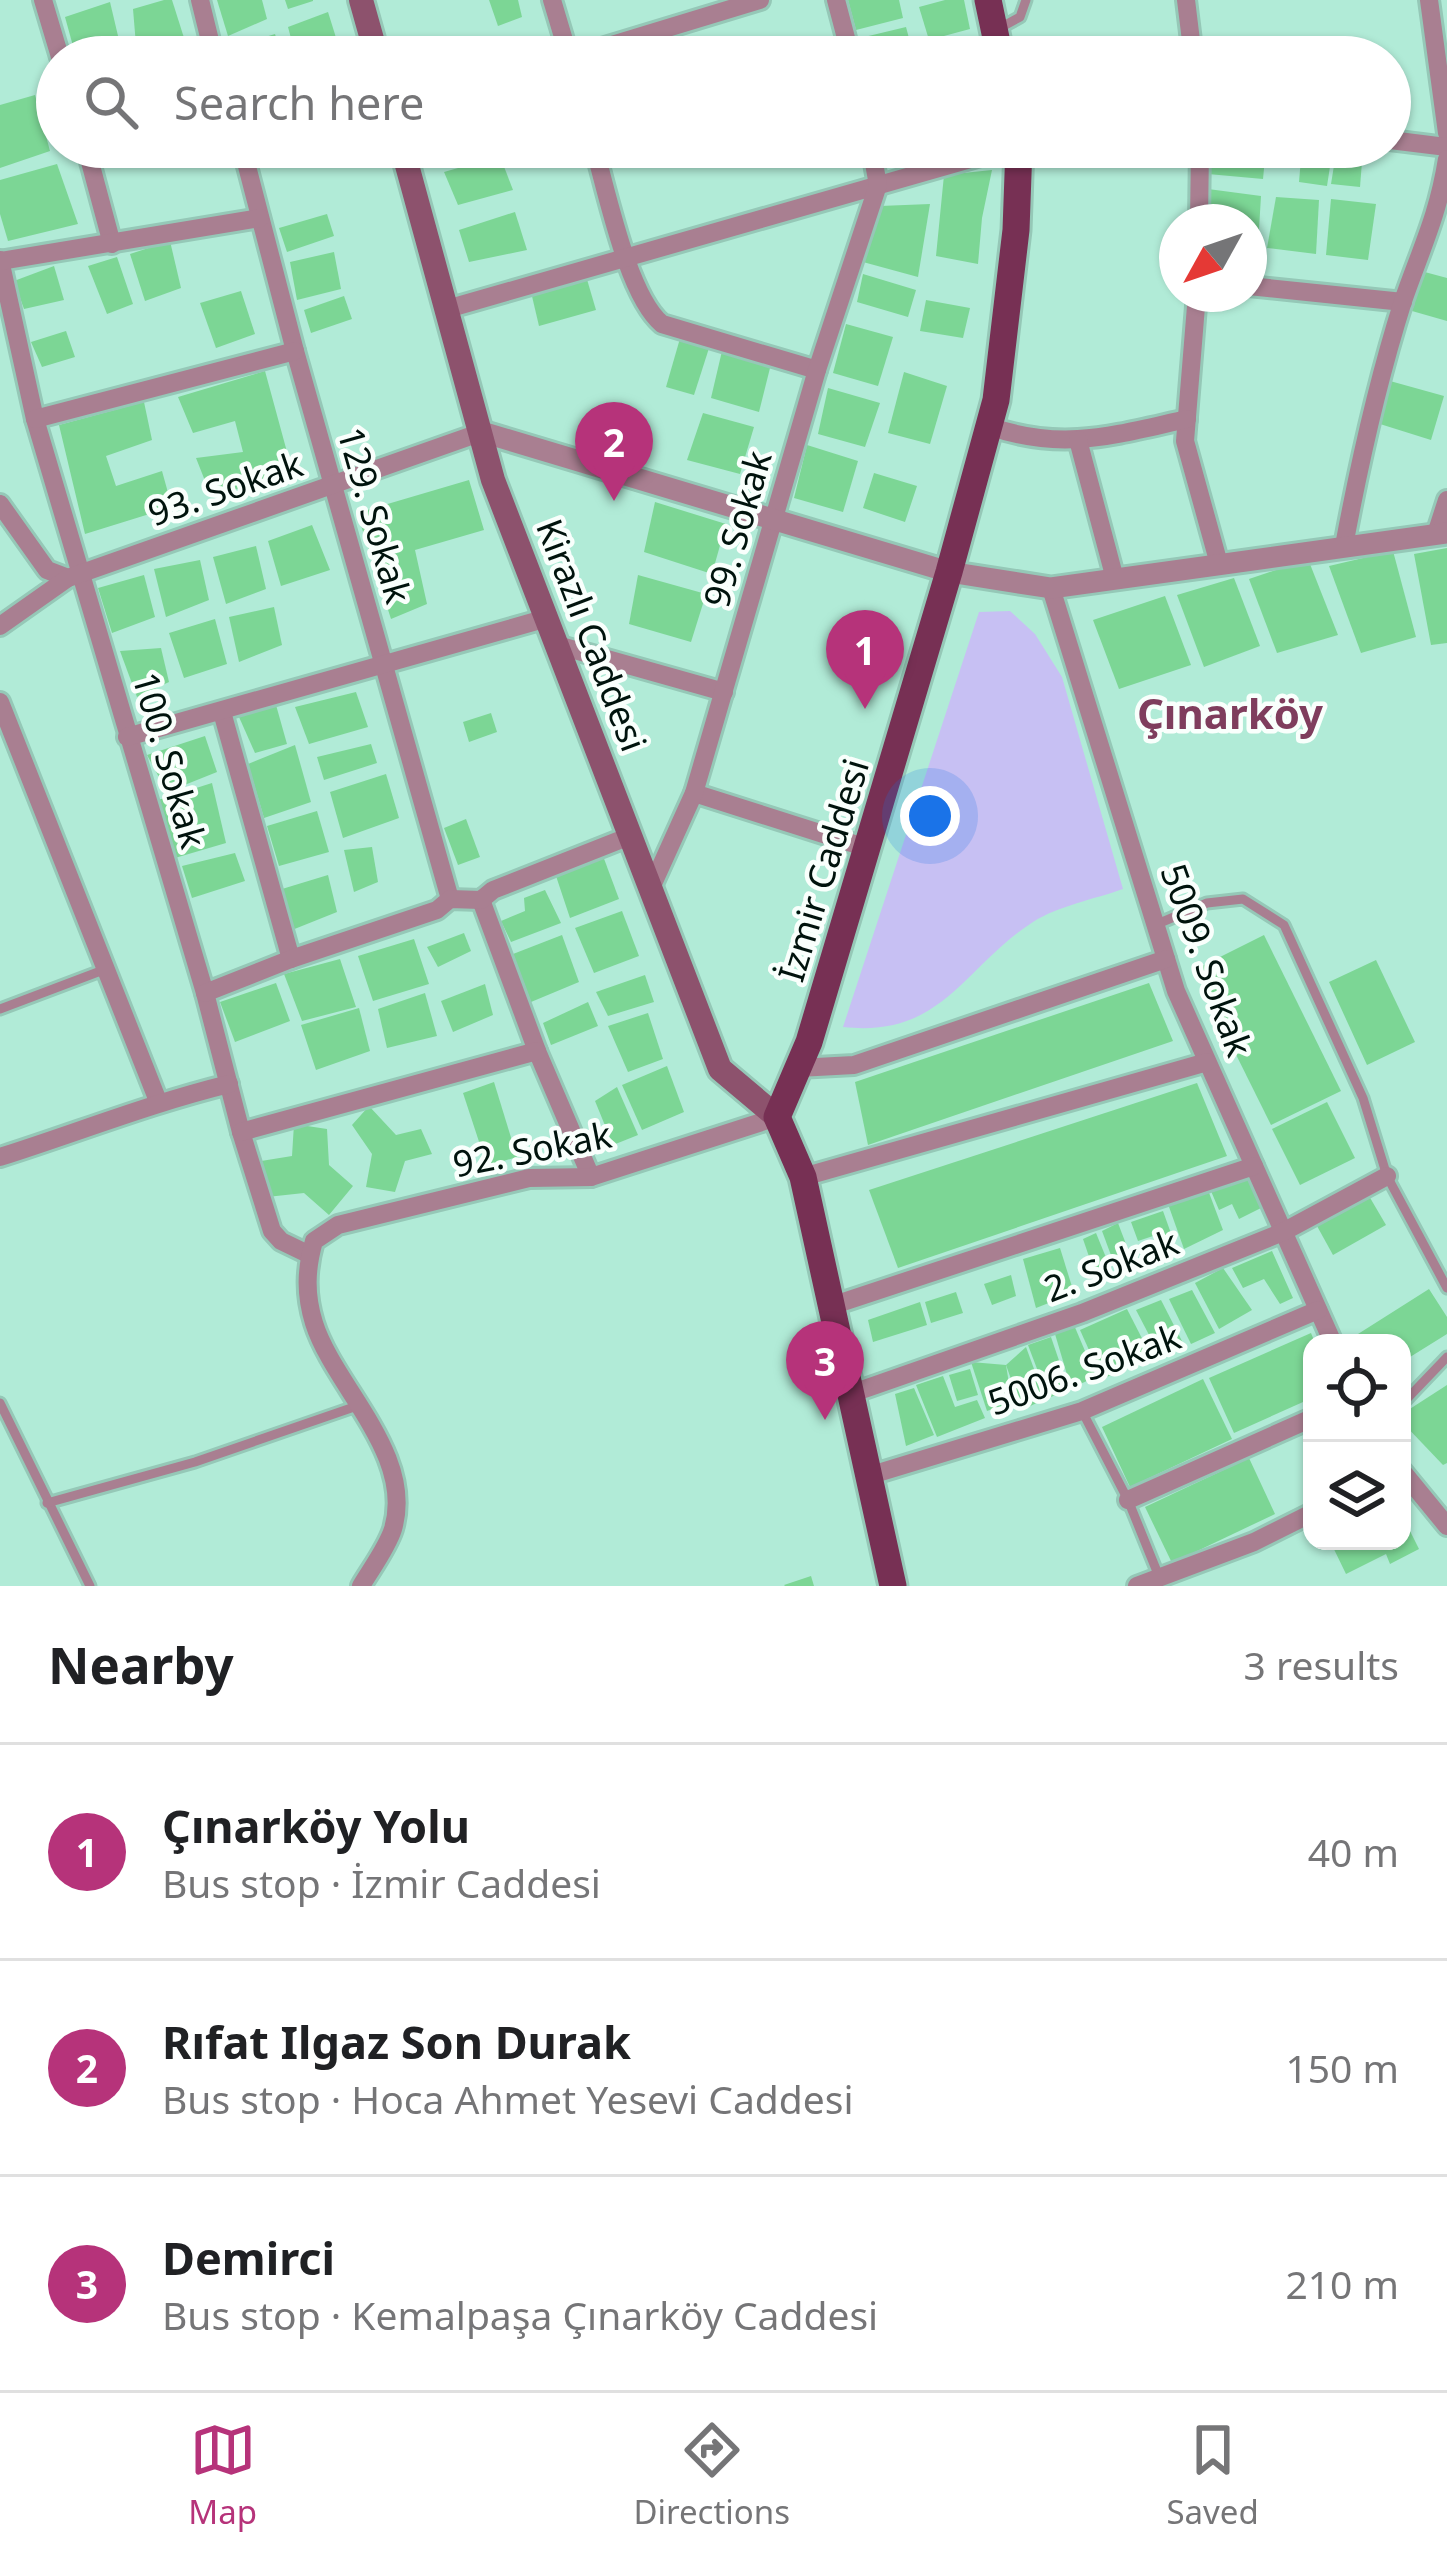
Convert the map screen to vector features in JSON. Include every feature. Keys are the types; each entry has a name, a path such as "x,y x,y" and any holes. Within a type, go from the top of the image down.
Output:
{"main road":[{"path":"361,0 371,36"},
{"path":"988,0 995,36"},
{"name":"Kirazlı Caddesi","path":"408,168 494,480 720,1069 777,1117"},
{"name":"İzmir Caddesi","path":"777,1117 809,1042 996,400 1016,230 1015,168"},
{"path":"777,1117 803,1177 893,1586"}],"street":[{"path":"43,0 54,36"},
{"path":"200,0 209,36"},
{"path":"552,0 563,36"},
{"path":"629,36 710,7 760,0"},
{"path":"836,0 845,36"},
{"path":"1186,0 1190,36"},
{"path":"1429,0 1447,133"},
{"path":"1411,143 1447,147"},
{"path":"1344,546 1403,302 1439,209 1447,159"},
{"path":"92,168 112,244"},
{"name":"129. Sokak","path":"251,168 295,351 450,899"},
{"path":"600,168 626,258 650,315 662,324 817,370"},
{"path":"875,168 878,185"},
{"path":"447,309 939,168"},
{"path":"1199,204 1200,168"},
{"name":"99. Sokak","path":"651,888 694,793 817,370 878,185"},
{"path":"0,261 260,218"},
{"name":"100. Sokak","path":"0,261 75,576 206,993 241,1132 272,1231 280,1241 310,1255"},
{"path":"1267,288 1403,302"},
{"path":"1196,312 1185,440 1219,564"},
{"path":"35,419 295,351"},
{"path":"988,426 1016,436 1063,442 1187,419"},
{"path":"482,432 949,572 1051,588 1442,534 1447,500"},
{"name":"93. Sokak","path":"0,626 75,576 482,432"},
{"path":"1078,440 1115,579"},
{"path":"0,504 47,570 75,576"},
{"name":"5009. Sokak","path":"1051,588 1166,959 1329,1334"},
{"path":"127,737 547,618"},
{"path":"557,646 724,692"},
{"path":"0,703 158,1101"},
{"path":"222,712 291,958"},
{"path":"694,793 867,848"},
{"path":"206,993 291,958 436,910 450,899 481,899 493,890 630,836"},
{"path":"481,899 537,1051 591,1177"},
{"path":"798,1068 854,1065 1166,959"},
{"path":"241,1132 537,1051"},
{"path":"803,1177 1208,1062"},
{"path":"0,1157 110,1122 158,1101 229,1084"},
{"name":"92. Sokak","path":"310,1255 314,1241 338,1225 529,1178 591,1177 777,1117"},
{"path":"831,1306 1254,1166"},
{"name":"2. Sokak","path":"850,1394 1082,1313 1283,1232 1387,1175"},
{"path":"310,1255 305,1273 314,1326 379,1439 394,1484 393,1528 361,1586"},
{"name":"5006. Sokak","path":"868,1476 1082,1412 1318,1310"},
{"path":"1128,1500 1303,1422"},
{"path":"1411,1482 1447,1526"},
{"path":"1137,1586 1254,1542 1303,1518"}],"lane":[{"path":"1004,36 1020,17 1026,0"},
{"path":"1155,925 1207,903 1243,899 1284,925 1363,1098 1387,1175 1447,1288"},
{"path":"0,1009 106,969"},
{"path":"1411,1395 1447,1357"},
{"path":"0,1403 90,1586"},
{"path":"47,1503 196,1462 359,1406"},
{"path":"1082,1412 1128,1500 1160,1579"}],"shaded area":[{"path":"1010,611 1035,634 1062,677 1123,889 1033,922 949,996 905,1022 843,1027 979,612"}],"building":[{"path":"172,0 183,36 135,36 133,9"},
{"path":"217,0 262,0 267,19 228,36"},
{"path":"285,0 313,0 313,1 288,9"},
{"path":"489,0 518,0 522,17 498,26"},
{"path":"848,0 899,0 903,18 856,30"},
{"path":"964,0 970,29 928,36 919,7"},
{"path":"110,2 118,36 70,36 65,17"},
{"path":"328,12 335,36 290,36 288,27"},
{"path":"906,27 908,36 868,36"},
{"path":"35,95 36,99 36,156 0,168 0,105"},
{"path":"58,168 78,224 8,241 0,214 0,180"},
{"path":"505,168 513,190 458,205 444,172"},
{"path":"1209,168 1264,168 1263,179 1208,174"},
{"path":"1300,168 1330,168 1327,186 1299,182"},
{"path":"1334,168 1362,168 1360,187 1331,184"},
{"path":"992,170 978,264 936,256 944,175"},
{"path":"1208,189 1261,196 1261,204 1206,204"},
{"path":"1276,197 1319,200 1316,254 1267,248"},
{"path":"1331,199 1376,204 1368,260 1326,255"},
{"path":"930,204 918,277 863,262 880,206"},
{"path":"515,212 527,250 469,262 459,230"},
{"path":"327,214 334,236 287,252 279,228"},
{"path":"170,241 181,288 145,301 130,254"},
{"path":"334,252 341,289 297,300 290,262"},
{"path":"117,257 133,304 107,314 88,266"},
{"path":"54,266 64,300 24,309 14,281"},
{"path":"1421,271 1447,278 1447,321 1412,311"},
{"path":"863,274 916,290 908,317 857,302"},
{"path":"586,276 596,310 539,326 531,292"},
{"path":"241,291 255,334 216,348 200,303"},
{"path":"344,296 352,319 311,333 304,310"},
{"path":"926,300 970,308 963,338 920,331"},
{"path":"846,324 893,337 878,386 833,373"},
{"path":"66,331 75,357 42,367 31,342"},
{"path":"681,335 710,345 694,395 666,387"},
{"path":"722,351 770,368 759,412 711,398"},
{"path":"265,371 293,474 211,496 196,458 243,452 235,421 193,433 178,397"},
{"path":"904,372 947,386 930,444 888,433"},
{"path":"1390,381 1444,396 1431,440 1380,424"},
{"path":"828,388 880,403 865,447 818,434"},
{"path":"144,402 152,440 106,456 116,486 162,471 172,507 85,534 59,425"},
{"path":"703,413 754,427 740,474 687,460"},
{"path":"807,445 858,461 843,512 794,498"},
{"path":"874,473 917,486 905,522 863,508"},
{"path":"469,480 484,530 415,550 427,604 391,619 357,513"},
{"path":"655,502 726,524 712,574 644,552"},
{"path":"312,525 330,570 281,586 268,541"},
{"path":"256,546 266,589 226,604 213,557"},
{"path":"1447,548 1447,643 1431,645 1414,554"},
{"path":"1393,551 1416,637 1361,653 1329,566"},
{"path":"1308,559 1338,635 1277,653 1249,579"},
{"path":"200,560 209,600 166,617 154,569"},
{"path":"144,575 155,617 112,633 98,588"},
{"path":"638,575 706,594 691,642 629,624"},
{"path":"1234,578 1260,646 1204,667 1177,595"},
{"path":"1165,596 1191,665 1119,689 1093,620"},
{"path":"274,607 282,645 239,662 229,617"},
{"path":"215,619 227,664 184,678 169,633"},
{"path":"161,648 169,682 137,697 120,651"},
{"path":"356,692 368,727 309,744 295,707"},
{"path":"276,705 287,744 255,753 239,717"},
{"path":"491,713 497,732 469,742 463,722"},
{"path":"205,736 217,772 167,792 147,755"},
{"path":"371,744 377,763 324,780 317,757"},
{"path":"295,745 311,802 264,818 248,764"},
{"path":"386,774 399,818 343,838 330,792"},
{"path":"212,783 226,843 175,858 158,800"},
{"path":"317,811 329,852 279,866 267,826"},
{"path":"466,819 480,857 458,865 444,828"},
{"path":"372,847 378,882 354,892 344,850"},
{"path":"235,853 245,881 192,898 182,866"},
{"path":"603,856 619,899 570,918 556,876"},
{"path":"328,875 337,912 292,930 282,889"},
{"path":"545,890 561,923 511,942 501,921 525,911 524,898"},
{"path":"622,911 639,956 594,973 575,928"},
{"path":"464,933 471,951 438,967 427,947"},
{"path":"562,935 579,982 531,1002 513,954"},
{"path":"1264,935 1341,1091 1271,1125 1194,970"},
{"path":"414,939 429,984 373,1001 358,956"},
{"path":"340,959 356,1007 302,1021 284,974"},
{"path":"1376,960 1415,1042 1367,1065 1329,982"},
{"path":"645,975 654,1002 608,1016 596,992"},
{"path":"276,983 290,1021 235,1042 220,1002"},
{"path":"1149,983 1173,1041 868,1145 855,1082"},
{"path":"485,984 493,1015 453,1032 441,1001"},
{"path":"425,993 437,1036 387,1048 378,1009"},
{"path":"588,1002 598,1026 551,1045 543,1023"},
{"path":"359,1008 370,1051 316,1070 301,1025"},
{"path":"648,1013 663,1059 628,1072 608,1026"},
{"path":"667,1066 684,1112 642,1130 622,1085"},
{"path":"494,1082 517,1157 487,1166 463,1093"},
{"path":"1197,1083 1227,1156 898,1268 869,1190"},
{"path":"617,1087 638,1135 613,1145 595,1101"},
{"path":"1327,1102 1355,1158 1300,1185 1272,1129"},
{"path":"369,1106 396,1135 421,1129 432,1154 405,1161 395,1192 366,1187 372,1154 352,1125"},
{"path":"294,1124 327,1129 329,1165 353,1186 329,1215 304,1193 267,1197 255,1162 292,1156"},
{"path":"1249,1175 1263,1207 1239,1219 1232,1204 1219,1210 1211,1191"},
{"path":"1208,1190 1223,1230 1184,1249 1168,1204"},
{"path":"1369,1196 1386,1225 1333,1255 1317,1226"},
{"path":"1163,1211 1178,1253 1166,1258 1156,1235 1138,1241 1131,1222"},
{"path":"1118,1223 1135,1268 1118,1274 1102,1231"},
{"path":"1096,1233 1114,1277 1098,1283 1083,1239"},
{"path":"1060,1248 1074,1293 1036,1308 1023,1259"},
{"path":"1272,1251 1293,1298 1280,1304 1264,1279 1243,1288 1232,1268"},
{"path":"1223,1268 1252,1310 1219,1329 1195,1283"},
{"path":"1011,1275 1016,1296 992,1305 984,1284"},
{"path":"1429,1289 1447,1317 1447,1334 1411,1356 1411,1334 1358,1334"},
{"path":"1192,1290 1215,1333 1191,1344 1169,1299"},
{"path":"956,1292 963,1313 931,1323 925,1302"},
{"path":"1161,1300 1183,1343 1159,1354 1136,1310"},
{"path":"920,1302 927,1325 873,1342 868,1320"},
{"path":"1127,1309 1152,1358 1102,1379 1080,1330"},
{"path":"1074,1325 1096,1377 1071,1388 1055,1334"},
{"path":"1051,1337 1069,1390 1048,1398 1028,1345"},
{"path":"1303,1337 1303,1402 1234,1433 1209,1378"},
{"path":"1026,1347 1045,1399 1022,1410 1006,1365"},
{"path":"971,1362 1006,1365 1012,1402 987,1411"},
{"path":"970,1369 978,1395 957,1401 949,1375"},
{"path":"943,1376 955,1407 977,1400 985,1418 937,1437 916,1385"},
{"path":"1203,1379 1232,1439 1130,1487 1102,1427"},
{"path":"1447,1385 1447,1463 1443,1465 1411,1431 1411,1408"},
{"path":"914,1388 934,1435 906,1446 895,1394"},
{"path":"1249,1458 1275,1514 1172,1563 1145,1507"},
{"path":"1411,1533 1419,1549 1390,1564 1386,1554 1346,1574 1334,1550 1411,1550"},
{"path":"811,1576 814,1586 784,1585"}],"place":[{"name":"Rıfat Ilgaz Son Durak","path":"614,501"},
{"name":"Çınarköy Yolu","path":"865,709"},
{"name":"Demirci","path":"825,1420"}],"district":[{"name":"Çınarköy","path":"1230,712"}]}
